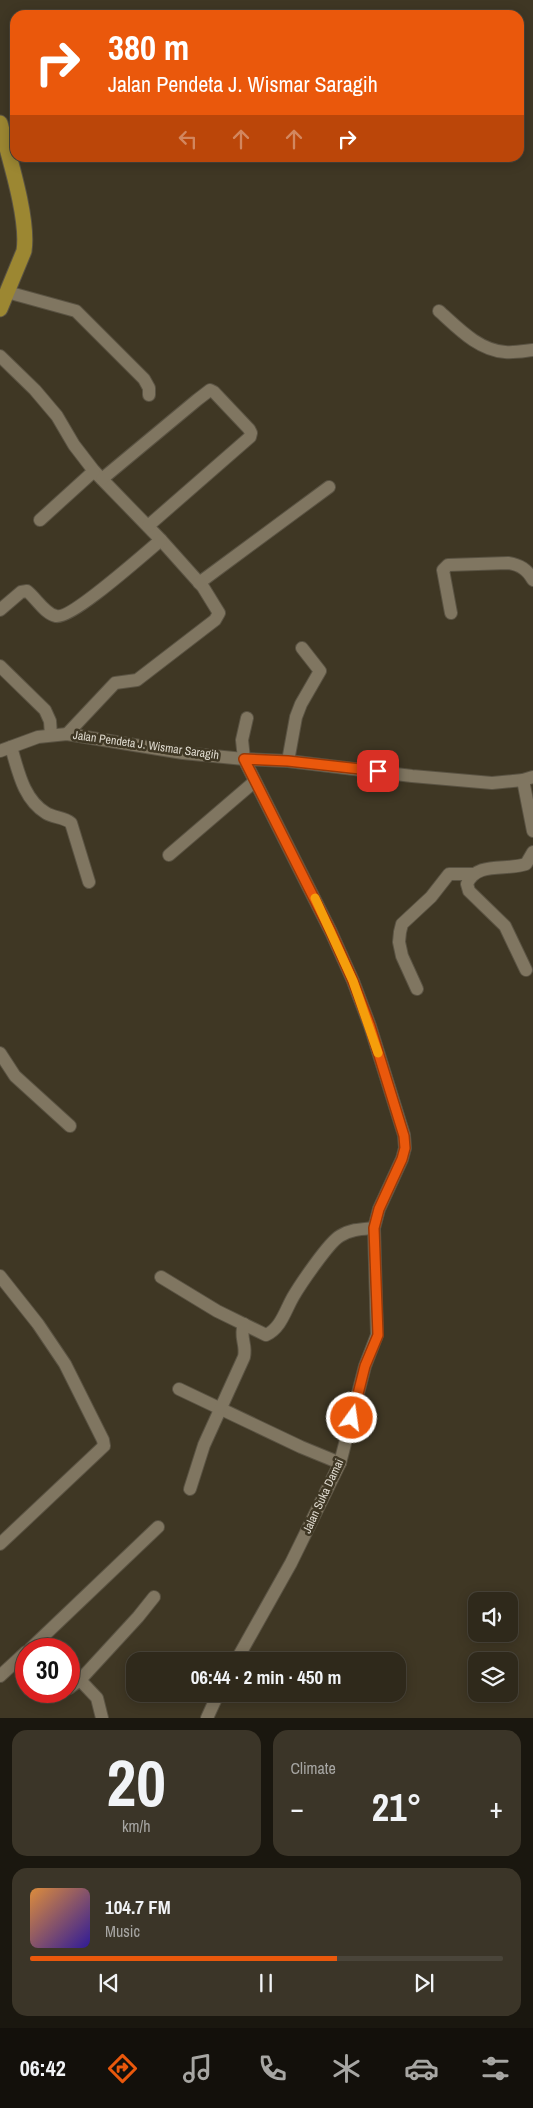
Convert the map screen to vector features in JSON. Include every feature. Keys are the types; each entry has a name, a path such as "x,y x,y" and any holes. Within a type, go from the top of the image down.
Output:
{"main road":[{"path":"0,123 16,187 26,242 0,309"}],"street":[{"path":"7,292 76,311 144,379 149,395"},
{"path":"439,310 472,339 493,350 506,352 533,350"},
{"path":"0,356 35,390 57,416 74,445 98,475 148,526 199,583 219,613 215,620 137,680 114,683 67,734"},
{"path":"40,520 210,390 249,429 250,437 148,526"},
{"path":"199,583 329,487"},
{"path":"0,610 21,592 27,591 51,615 64,616 81,606 161,540"},
{"path":"451,613 443,570 448,565 518,564 528,572 533,580"},
{"path":"288,761 296,717 320,671 302,648"},
{"path":"0,666 45,710 50,721 52,735"},
{"path":"244,759 242,740 247,718"},
{"name":"Jalan Pendeta J. Wismar Saragih","path":"5,749 52,735 67,734 183,753 288,761 412,776 492,783 528,778"},
{"path":"5,749 22,786 42,811 52,817 66,819 71,823 89,882"},
{"name":"Jalan Suka Damai","path":"241,1652 291,1563 340,1463 365,1366 378,1335 374,1228 379,1209 402,1159 405,1148 404,1136 370,1026 353,981 331,932 244,759"},
{"path":"528,778 533,831"},
{"path":"169,854 254,782"},
{"path":"526,970 505,926 469,891 467,884 468,879 481,870 519,867 526,864 533,852"},
{"path":"416,989 402,956 399,942 402,924 431,897 449,874 474,874"},
{"path":"0,1054 15,1076 70,1126"},
{"path":"161,1277 195,1299 266,1335 271,1333 280,1324 293,1296 339,1236 353,1230 374,1228"},
{"path":"0,1276 38,1324 65,1364 103,1440 104,1446 0,1544"},
{"path":"190,1489 199,1457 244,1357 245,1346 241,1336 244,1324"},
{"path":"179,1389 301,1447 340,1463"},
{"path":"42,1638 158,1527"},
{"path":"102,1718 96,1698 80,1680 154,1597"},
{"path":"0,1676 15,1668"},
{"path":"207,1718 214,1702"}],"slow traffic":[{"path":"315,898 353,981 378,1053"}],"route":[{"path":"352,1418 365,1366 378,1335 374,1228 379,1209 402,1159 405,1148 404,1136 370,1026 353,981 331,932 244,759 288,761 378,771"}]}
